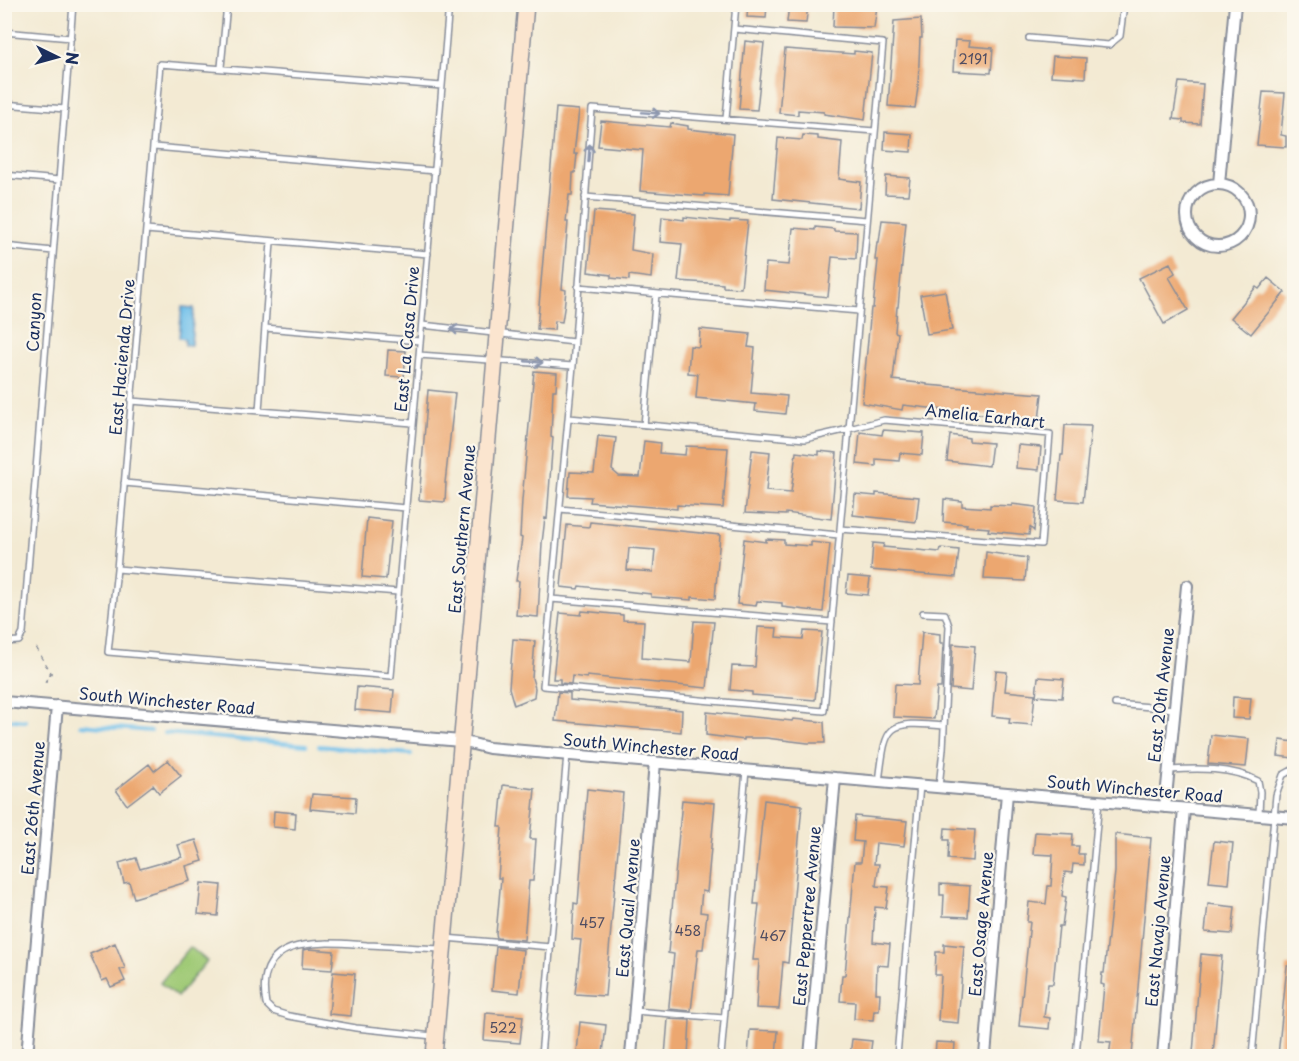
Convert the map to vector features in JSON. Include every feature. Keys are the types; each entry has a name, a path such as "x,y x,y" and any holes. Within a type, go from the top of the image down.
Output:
{"main road":[{"name":"East Southern Avenue","path":"434,1056 526,4"}],"street":[{"path":"1219,184 1235,4"},
{"path":"1219,184 1239,191 1249,208 1246,229 1232,243 1222,246 1202,242 1194,235 1187,216 1193,197 1200,190 1209,185 1219,184"},
{"name":"East 20th Avenue","path":"1165,807 1187,586"},
{"name":"South Winchester Road","path":"4,702 461,741 489,748 1294,818"},
{"name":"East 26th Avenue","path":"27,1056 57,706"},
{"name":"East Quail Avenue","path":"630,1056 656,762"},
{"name":"East Peppertree Avenue","path":"810,1056 835,778"},
{"name":"East Osage Avenue","path":"985,1056 1007,793"},
{"name":"East Navajo Avenue","path":"1163,1056 1184,809"}],"lane":[{"name":"Canyon","path":"4,642 19,641 23,633 73,4"},
{"path":"227,4 221,67 442,86"},
{"name":"East La Casa Drive","path":"391,676 449,4"},
{"path":"726,119 736,4"},
{"path":"1029,38 1108,45 1120,36 1124,4"},
{"path":"734,29 883,43 824,711 543,686 573,366 592,109 875,131"},
{"path":"4,32 70,38"},
{"name":"East Hacienda Drive","path":"221,67 160,64 108,652 391,676"},
{"path":"4,104 65,109"},
{"path":"154,147 435,171"},
{"path":"4,175 59,180"},
{"path":"585,197 867,220"},
{"path":"146,230 428,254"},
{"path":"259,411 271,242"},
{"path":"4,246 53,251"},
{"path":"578,287 860,311"},
{"path":"644,425 656,294"},
{"path":"422,325 574,342"},
{"path":"265,328 420,341"},
{"path":"419,355 573,366"},
{"path":"131,401 413,423"},
{"path":"568,418 805,439 849,429"},
{"name":"Amelia Earhart","path":"840,532 1041,544 1050,434 885,420 849,429"},
{"path":"124,483 406,508"},
{"path":"560,509 840,532"},
{"path":"117,569 398,592"},
{"path":"551,599 832,622"},
{"path":"923,613 945,614 949,626 939,787"},
{"path":"1115,704 1175,709"},
{"path":"879,782 883,749 887,734 893,727 904,724 944,726"},
{"path":"542,1056 567,754"},
{"path":"1169,770 1192,768 1245,774 1258,781 1260,792 1258,815"},
{"path":"1252,1056 1273,816 1279,781 1283,775 1294,769"},
{"path":"721,1056 746,770"},
{"path":"897,1056 920,786"},
{"path":"1076,1056 1099,801"},
{"path":"436,1036 356,1028 273,1011 266,1004 267,968 279,954 306,943 444,943 551,947"},
{"path":"634,1011 724,1018"}],"path":[{"path":"36,648 51,673 44,684"}],"green space":[{"path":"190,947 207,961 177,997 160,983"}],"water":[{"path":"182,307 194,308 191,345 185,345 185,339 179,338"}],"building":[{"path":"748,4 767,4 766,18 747,17"},
{"path":"789,4 808,4 806,23 787,22"},
{"path":"834,4 877,6 874,28 833,27"},
{"path":"921,19 922,38 920,38 915,108 888,106 894,21"},
{"path":"955,40 970,41 969,46 993,48 991,73 953,71"},
{"path":"745,41 764,43 757,110 739,109"},
{"path":"785,49 854,54 854,51 872,53 865,120 824,114 824,112 798,110 798,115 779,113"},
{"path":"1053,56 1086,58 1085,78 1051,76"},
{"path":"1179,82 1203,84 1200,124 1183,123 1183,120 1173,119"},
{"path":"1263,92 1285,93 1281,135 1286,136 1286,147 1257,145"},
{"path":"556,108 579,110 574,154 577,154 575,173 573,173 572,195 569,195 566,222 568,222 562,289 566,290 564,309 562,322 555,321 554,330 537,329"},
{"path":"601,121 670,127 671,123 688,126 688,129 733,134 728,196 640,191 643,150 598,146"},
{"path":"885,132 912,134 911,152 884,150"},
{"path":"803,135 842,142 839,179 861,182 859,208 773,199 778,138 802,140"},
{"path":"886,176 910,178 908,195 885,194"},
{"path":"594,211 634,214 631,250 653,254 651,278 629,275 629,280 588,272"},
{"path":"662,217 684,220 684,217 730,222 730,220 748,221 741,288 723,287 723,284 678,281 682,244 660,242"},
{"path":"882,220 906,222 897,307 895,332 898,333 893,380 1042,394 1039,420 971,413 971,416 951,414 951,411 903,405 902,410 862,403 878,260 875,260"},
{"path":"815,227 857,232 856,259 832,257 828,297 764,290 766,263 789,265 793,228 815,230"},
{"path":"1170,263 1175,273 1169,277 1188,310 1164,324 1139,278"},
{"path":"1268,278 1285,292 1251,334 1231,318 1256,287 1259,289"},
{"path":"945,291 952,330 927,334 920,295"},
{"path":"700,329 750,334 748,347 755,348 751,393 787,396 785,414 755,411 756,404 696,398 698,374 688,373 690,346 699,347"},
{"path":"388,350 406,351 404,377 386,376"},
{"path":"534,371 557,373 556,390 553,390 551,437 553,438 547,519 545,518 542,543 538,617 516,615 519,581 516,581 522,538 520,537 522,500"},
{"path":"428,390 455,393 445,502 419,500"},
{"path":"1065,425 1091,426 1083,502 1057,500"},
{"path":"883,430 924,433 922,455 900,453 899,461 876,459 876,466 857,464 860,432 882,435"},
{"path":"950,435 969,438 969,441 992,443 989,466 947,461"},
{"path":"598,436 616,438 612,470 619,476 640,477 644,441 660,443 659,453 685,455 686,446 728,448 723,508 677,505 677,509 590,502 591,497 568,496 570,472 594,473"},
{"path":"1018,445 1041,447 1039,470 1016,468"},
{"path":"752,450 770,452 766,491 791,493 796,452 819,455 819,451 837,453 831,519 786,513 786,515 745,513"},
{"path":"876,493 919,497 916,522 853,515 855,494 876,496"},
{"path":"944,499 962,501 962,506 990,508 990,505 1012,506 1012,504 1036,507 1034,531 1030,527 1029,535 988,531 989,528 943,522"},
{"path":"367,518 392,521 386,579 362,577"},
{"path":"590,522 720,535 715,599 651,597 651,594 579,586 578,589 561,587 567,525 589,527","holes":["629,548 655,550 653,572 627,570"]},
{"path":"744,539 766,542 766,539 784,540 784,544 811,546 811,542 830,544 823,612 782,607 782,603 757,601 756,606 737,604"},
{"path":"873,543 884,544 883,547 940,552 941,548 959,550 956,577 871,570"},
{"path":"986,552 1027,558 1025,581 984,579"},
{"path":"848,576 870,578 868,595 846,593"},
{"path":"582,611 623,615 623,620 644,621 642,658 691,662 694,621 714,622 707,688 587,676 587,678 572,676 571,684 560,683 560,679 553,679 560,613 581,615"},
{"path":"758,627 777,628 776,637 803,639 804,631 822,632 815,700 752,695 752,692 730,690 732,666 755,667"},
{"path":"922,632 940,634 940,643 943,643 941,688 937,688 934,719 893,717 895,684 918,685"},
{"path":"513,639 535,641 532,678 535,688 534,697 514,705 509,688"},
{"path":"953,644 975,646 971,691 951,689"},
{"path":"996,671 1007,672 1005,691 1035,694 1032,725 1009,723 1010,718 992,716"},
{"path":"1038,677 1064,679 1062,698 1036,696"},
{"path":"357,687 394,690 392,713 355,710"},
{"path":"558,692 570,693 570,700 682,710 681,732 555,721"},
{"path":"1233,697 1251,698 1249,719 1232,718"},
{"path":"707,712 824,722 825,743 766,738 744,738 744,740 706,735"},
{"path":"1211,735 1249,739 1246,767 1208,764"},
{"path":"1280,740 1294,742 1293,758 1278,756"},
{"path":"168,760 181,776 159,793 153,785 127,805 116,790 149,764 154,771"},
{"path":"503,785 535,789 530,839 536,839 533,881 529,881 524,940 497,938 496,934 501,878 498,878 502,827 499,827"},
{"path":"587,789 623,793 605,996 575,994 581,940 572,939 574,903 578,904"},
{"path":"312,794 356,797 355,813 310,809"},
{"path":"682,800 715,803 707,892 702,891 700,912 707,913 703,949 698,949 691,1011 669,1009 674,954 668,953"},
{"path":"764,800 802,805 788,963 783,962 779,1009 756,1008 759,960 753,960 759,904 754,904"},
{"path":"274,811 296,813 295,829 273,827"},
{"path":"855,816 907,821 904,846 876,843 874,864 879,864 876,886 889,887 886,908 875,907 873,942 890,944 888,966 877,965 876,993 880,993 879,1011 874,1011 873,1020 854,1019 855,1002 840,1001 842,975 845,975 855,862 861,862 863,842 853,841"},
{"path":"945,828 975,830 973,861 948,859 949,840 944,840"},
{"path":"1035,832 1073,834 1072,846 1079,846 1078,854 1084,854 1084,865 1073,864 1072,873 1065,872 1062,896 1066,897 1062,926 1059,926 1053,984 1048,984 1044,1017 1050,1018 1049,1029 1019,1026 1030,922 1027,922 1029,902 1046,904 1048,886 1051,886 1053,855 1033,854"},
{"path":"1115,834 1151,838 1132,1056 1109,1056 1111,1042 1099,1041 1104,985 1101,984 1102,973 1104,973 1115,872"},
{"path":"196,840 203,861 186,866 190,881 134,898 129,882 124,883 119,863 136,858 140,869 182,857 178,845"},
{"path":"1214,841 1233,843 1229,884 1209,882"},
{"path":"201,883 221,885 218,916 198,914"},
{"path":"940,884 970,886 968,917 943,916 944,895 940,895"},
{"path":"1208,904 1235,907 1232,934 1205,932"},
{"path":"115,943 125,968 120,970 125,981 111,987 107,979 102,981 90,954"},
{"path":"944,944 964,946 958,1023 938,1021 941,975 935,975 936,952 944,952"},
{"path":"496,947 523,950 519,993 492,990"},
{"path":"303,950 334,951 332,970 302,968"},
{"path":"1201,954 1222,956 1213,1055 1193,1053"},
{"path":"1287,966 1294,966 1294,1056 1278,1056"},
{"path":"333,972 355,974 351,1016 329,1014"},
{"path":"486,1013 523,1016 520,1043 484,1040"},
{"path":"668,1019 690,1020 688,1056 665,1056"},
{"path":"580,1022 606,1025 603,1054 577,1052"},
{"path":"750,1030 778,1031 776,1056 748,1056"},
{"path":"852,1039 872,1041 870,1056 850,1056"},
{"path":"936,1042 955,1043 954,1056 935,1056"}],"waterway":[{"path":"4,719 25,721"},
{"path":"81,725 151,731"},
{"path":"165,733 306,745"},
{"path":"319,746 411,754"}]}
